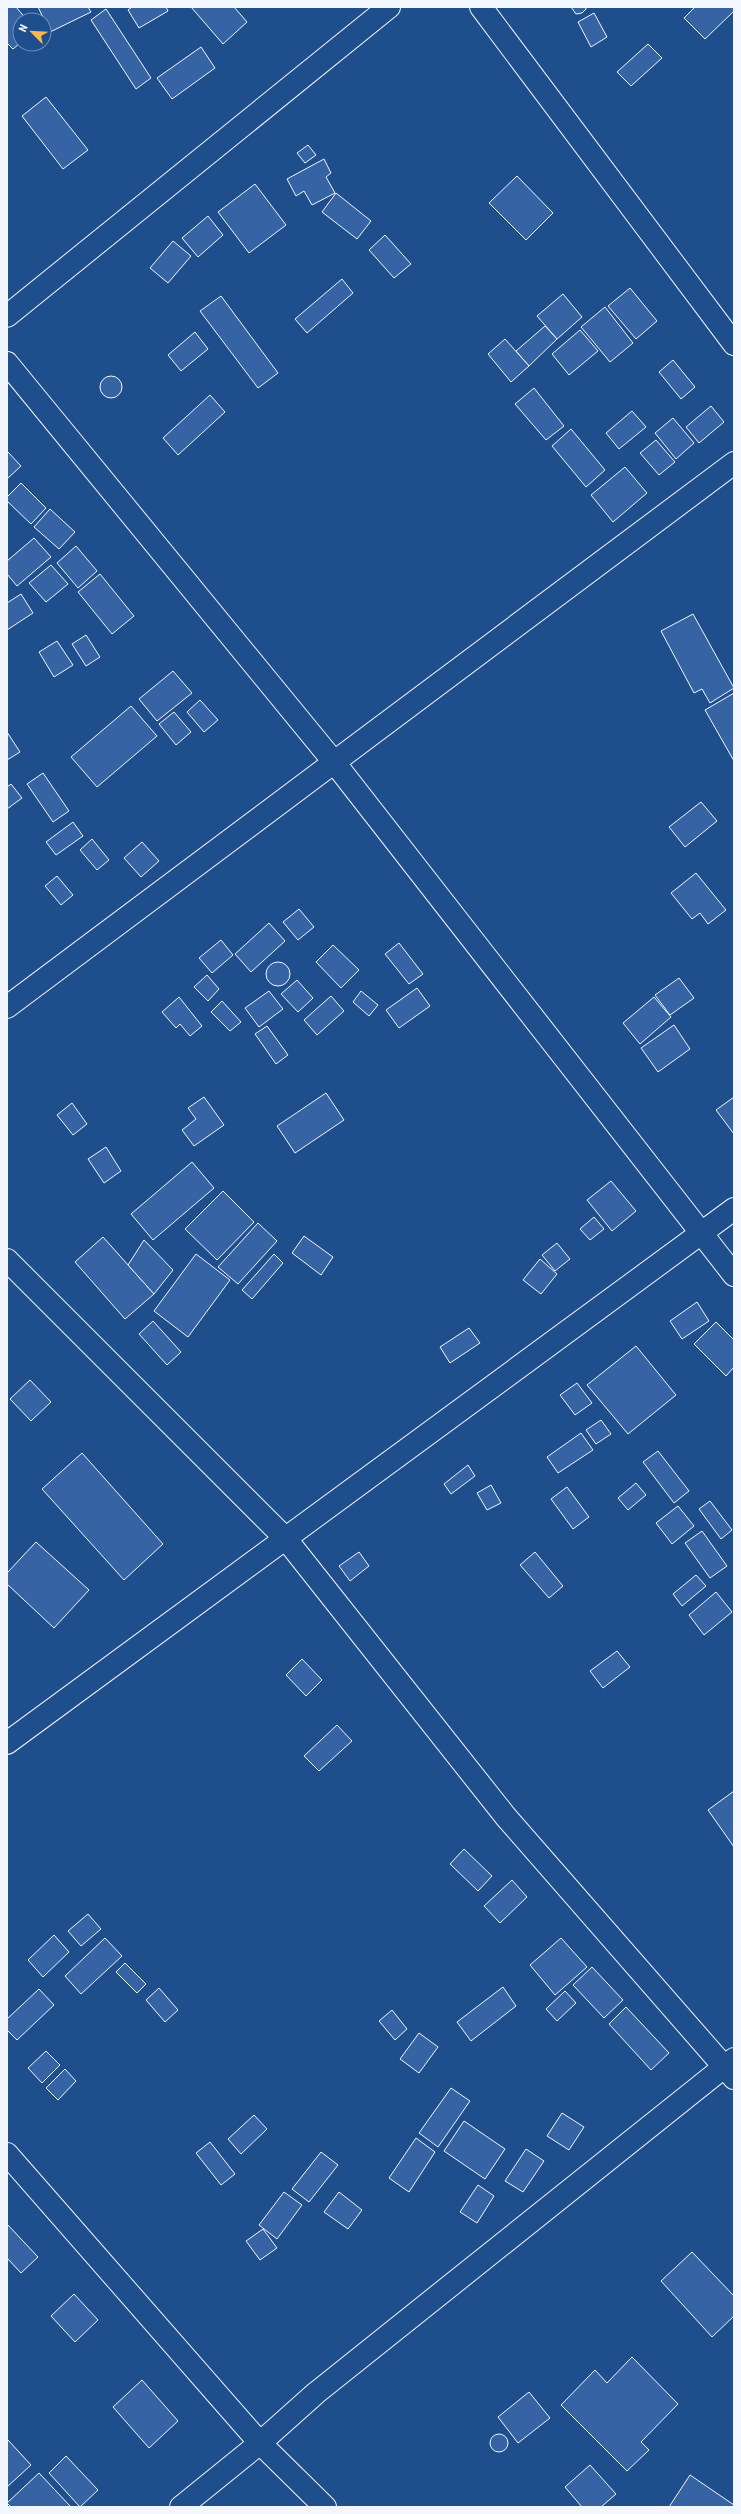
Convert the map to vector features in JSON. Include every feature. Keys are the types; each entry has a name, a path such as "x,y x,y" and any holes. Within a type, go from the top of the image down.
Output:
{"street":[{"path":"7,316 389,7"},
{"path":"481,7 734,344"},
{"path":"7,363 334,762 700,1234 734,1275"},
{"path":"7,1007 734,463"},
{"path":"7,1743 734,1209"},
{"path":"7,1260 286,1539 506,1816 730,2069 316,2393 260,2443 181,2507"},
{"path":"7,2154 260,2443 325,2507"}],"building":[{"path":"7,7 16,7 20,12 12,12 12,48 7,43"},
{"path":"38,7 88,7 91,12 52,31 52,12 40,12"},
{"path":"132,7 166,7 168,11 139,28 128,10"},
{"path":"191,7 234,7 247,22 223,44"},
{"path":"571,7 586,7 586,9 582,13 576,14"},
{"path":"695,7 734,7 734,11 705,39 684,18"},
{"path":"106,9 151,78 136,89 91,20"},
{"path":"594,13 607,37 591,47 578,22"},
{"path":"648,44 662,58 631,86 617,72"},
{"path":"201,47 215,68 172,99 157,78"},
{"path":"46,97 88,150 63,169 22,116"},
{"path":"308,145 316,155 305,163 297,153"},
{"path":"324,159 331,173 326,177 335,193 312,205 304,191 296,196 287,179"},
{"path":"517,176 553,213 526,240 489,203"},
{"path":"255,184 286,225 249,253 218,212"},
{"path":"336,193 371,221 357,239 322,212"},
{"path":"208,216 223,235 198,257 182,238"},
{"path":"385,235 411,264 394,278 369,250"},
{"path":"173,241 191,256 168,283 150,268"},
{"path":"342,279 353,293 307,333 295,319"},
{"path":"630,288 657,321 636,339 608,306"},
{"path":"563,294 582,317 557,339 537,316"},
{"path":"221,296 278,373 258,388 200,311"},
{"path":"605,307 633,343 610,362 581,327"},
{"path":"545,326 557,339 529,366 516,351"},
{"path":"580,330 598,351 569,375 552,354"},
{"path":"195,332 208,349 181,371 168,355"},
{"path":"505,339 529,366 511,382 488,354"},
{"path":"673,360 695,387 681,399 659,372"},
{"path":"107,376 115,376 122,383 122,391 115,398 107,398 100,391 100,383"},
{"path":"534,388 564,426 546,440 515,404"},
{"path":"210,395 225,412 178,455 163,438"},
{"path":"711,406 724,422 699,443 686,427"},
{"path":"632,411 646,427 619,449 606,433"},
{"path":"673,418 694,443 676,459 655,433"},
{"path":"571,429 605,470 586,487 552,446"},
{"path":"656,440 675,462 659,475 640,453"},
{"path":"7,451 21,466 7,479"},
{"path":"625,467 647,493 613,522 591,495"},
{"path":"21,483 46,508 31,524 7,501 7,497"},
{"path":"50,509 75,532 59,549 34,527"},
{"path":"34,538 51,557 17,586 7,574 7,561"},
{"path":"76,546 97,571 78,588 57,563"},
{"path":"51,565 68,584 46,602 29,583"},
{"path":"100,574 134,616 112,634 78,592"},
{"path":"21,594 33,613 7,630 7,603"},
{"path":"693,614 734,688 710,703 702,689 694,693 661,631"},
{"path":"86,635 100,657 86,666 72,644"},
{"path":"57,641 73,665 54,677 39,652"},
{"path":"173,671 192,693 157,721 139,699"},
{"path":"734,693 734,761 705,710"},
{"path":"200,700 218,720 204,732 187,712"},
{"path":"131,706 157,736 97,787 71,757"},
{"path":"174,712 191,732 176,745 159,724"},
{"path":"7,732 20,752 7,760"},
{"path":"43,773 69,811 53,822 27,784"},
{"path":"11,784 22,798 7,809 7,787"},
{"path":"701,802 717,821 685,847 669,827"},
{"path":"73,822 83,836 56,855 46,842"},
{"path":"92,839 109,860 97,870 80,850"},
{"path":"142,842 159,861 141,877 124,858"},
{"path":"696,873 726,910 708,924 700,913 692,919 671,893"},
{"path":"57,876 73,895 61,905 45,886"},
{"path":"299,909 314,927 298,940 283,922"},
{"path":"269,923 285,941 251,972 235,954"},
{"path":"221,940 233,955 212,973 199,958"},
{"path":"399,943 423,974 409,984 385,954"},
{"path":"333,945 359,970 341,988 316,962"},
{"path":"278,962 283,963 289,969 289,979 283,985 278,986 273,985 267,979 266,974 267,969 273,963"},
{"path":"207,975 219,989 208,1001 194,987"},
{"path":"679,978 694,998 670,1015 655,995"},
{"path":"297,980 313,998 298,1012 281,994"},
{"path":"417,988 430,1006 399,1028 386,1010"},
{"path":"269,991 283,1009 259,1027 245,1008"},
{"path":"361,991 378,1005 369,1016 353,1002"},
{"path":"331,996 344,1011 317,1035 304,1020"},
{"path":"179,997 202,1026 190,1036 180,1024 176,1028 162,1012"},
{"path":"654,997 671,1017 640,1044 623,1023"},
{"path":"222,1001 241,1022 230,1031 211,1012"},
{"path":"674,1025 690,1049 658,1072 641,1048"},
{"path":"267,1026 288,1055 276,1064 255,1034"},
{"path":"326,1093 344,1120 295,1153 277,1126"},
{"path":"204,1097 224,1125 194,1146 182,1130 196,1119 188,1108"},
{"path":"734,1097 734,1134 716,1110"},
{"path":"72,1103 87,1124 73,1135 57,1115"},
{"path":"106,1147 121,1171 104,1183 88,1159"},
{"path":"192,1162 214,1188 153,1240 131,1214"},
{"path":"611,1181 636,1211 612,1231 587,1200"},
{"path":"223,1191 254,1222 217,1260 185,1229"},
{"path":"594,1217 604,1229 590,1240 580,1229"},
{"path":"258,1223 277,1241 238,1284 218,1267"},
{"path":"304,1236 333,1257 321,1275 292,1253"},
{"path":"103,1237 154,1294 125,1319 75,1262"},
{"path":"144,1240 173,1270 154,1294 128,1265"},
{"path":"557,1243 570,1259 555,1271 542,1255"},
{"path":"196,1254 230,1280 188,1337 154,1311"},
{"path":"274,1254 283,1263 252,1299 242,1290"},
{"path":"540,1259 557,1274 541,1294 523,1280"},
{"path":"697,1302 709,1321 682,1339 670,1321"},
{"path":"153,1321 181,1352 167,1365 139,1334"},
{"path":"716,1322 734,1340 734,1367 726,1376 694,1344"},
{"path":"469,1328 480,1343 450,1363 440,1347"},
{"path":"636,1346 676,1395 628,1434 587,1385"},
{"path":"30,1380 51,1402 31,1421 10,1399"},
{"path":"577,1383 592,1403 575,1415 560,1395"},
{"path":"601,1420 611,1434 596,1444 586,1430"},
{"path":"581,1433 593,1450 558,1473 547,1457"},
{"path":"658,1451 689,1491 674,1503 643,1462"},
{"path":"82,1453 163,1544 124,1580 42,1489"},
{"path":"468,1465 475,1476 451,1494 444,1484"},
{"path":"636,1483 646,1495 628,1510 618,1498"},
{"path":"491,1485 501,1503 487,1510 477,1493"},
{"path":"567,1487 589,1517 573,1529 551,1499"},
{"path":"710,1501 732,1530 721,1539 699,1509"},
{"path":"678,1506 694,1526 672,1544 656,1523"},
{"path":"702,1531 727,1566 710,1578 685,1543"},
{"path":"36,1542 89,1590 54,1628 7,1584 7,1573"},
{"path":"359,1552 369,1566 350,1581 339,1566"},
{"path":"535,1552 563,1586 549,1598 520,1565"},
{"path":"696,1575 706,1586 682,1606 673,1594"},
{"path":"716,1592 732,1612 704,1635 689,1615"},
{"path":"617,1651 630,1667 603,1688 590,1671"},
{"path":"302,1659 322,1680 306,1696 286,1675"},
{"path":"337,1725 352,1741 319,1771 304,1756"},
{"path":"734,1791 734,1847 708,1810"},
{"path":"464,1849 492,1876 478,1891 450,1864"},
{"path":"512,1880 527,1897 500,1923 484,1906"},
{"path":"88,1914 101,1929 81,1946 68,1931"},
{"path":"54,1935 69,1952 43,1977 28,1960"},
{"path":"105,1938 122,1956 81,1994 65,1976"},
{"path":"561,1938 587,1967 555,1995 530,1965"},
{"path":"125,1963 146,1984 137,1993 116,1972"},
{"path":"592,1967 623,2000 604,2018 573,1985"},
{"path":"503,1987 516,2006 471,2041 457,2022"},
{"path":"159,1988 178,2010 165,2022 146,2000"},
{"path":"39,1989 54,2005 17,2040 7,2030 7,2019"},
{"path":"565,1991 576,2003 557,2021 546,2009"},
{"path":"626,2007 669,2053 651,2070 609,2024"},
{"path":"392,2010 407,2029 395,2040 379,2021"},
{"path":"419,2033 438,2047 419,2073 400,2059"},
{"path":"46,2051 60,2065 42,2083 28,2068"},
{"path":"65,2069 76,2081 58,2100 46,2088"},
{"path":"451,2088 470,2101 438,2147 419,2133"},
{"path":"562,2113 584,2127 569,2150 547,2136"},
{"path":"254,2115 267,2129 241,2154 228,2139"},
{"path":"464,2121 505,2149 485,2179 444,2151"},
{"path":"416,2138 435,2152 409,2192 389,2178"},
{"path":"210,2142 235,2174 221,2185 196,2153"},
{"path":"526,2149 544,2161 523,2192 505,2181"},
{"path":"321,2152 338,2165 309,2202 292,2189"},
{"path":"478,2185 494,2196 477,2223 460,2212"},
{"path":"284,2192 302,2205 277,2239 259,2225"},
{"path":"339,2192 362,2210 348,2229 324,2212"},
{"path":"7,2224 38,2257 21,2273 7,2258"},
{"path":"263,2229 277,2248 260,2260 246,2241"},
{"path":"692,2252 734,2296 734,2316 712,2337 661,2281"},
{"path":"74,2294 98,2320 75,2342 51,2316"},
{"path":"632,2357 678,2404 641,2442 649,2450 627,2471 561,2405 595,2370 607,2383"},
{"path":"142,2380 178,2421 149,2448 113,2407"},
{"path":"529,2392 550,2418 518,2443 498,2417"},
{"path":"499,2434 505,2437 508,2443 505,2449 499,2452 493,2449 490,2443 493,2437"},
{"path":"7,2439 31,2465 7,2487"},
{"path":"66,2456 98,2490 80,2507 49,2473"},
{"path":"590,2465 616,2494 601,2507 582,2507 565,2487"},
{"path":"39,2473 71,2507 11,2507 7,2503"},
{"path":"690,2475 734,2505 734,2507 669,2507"}]}
